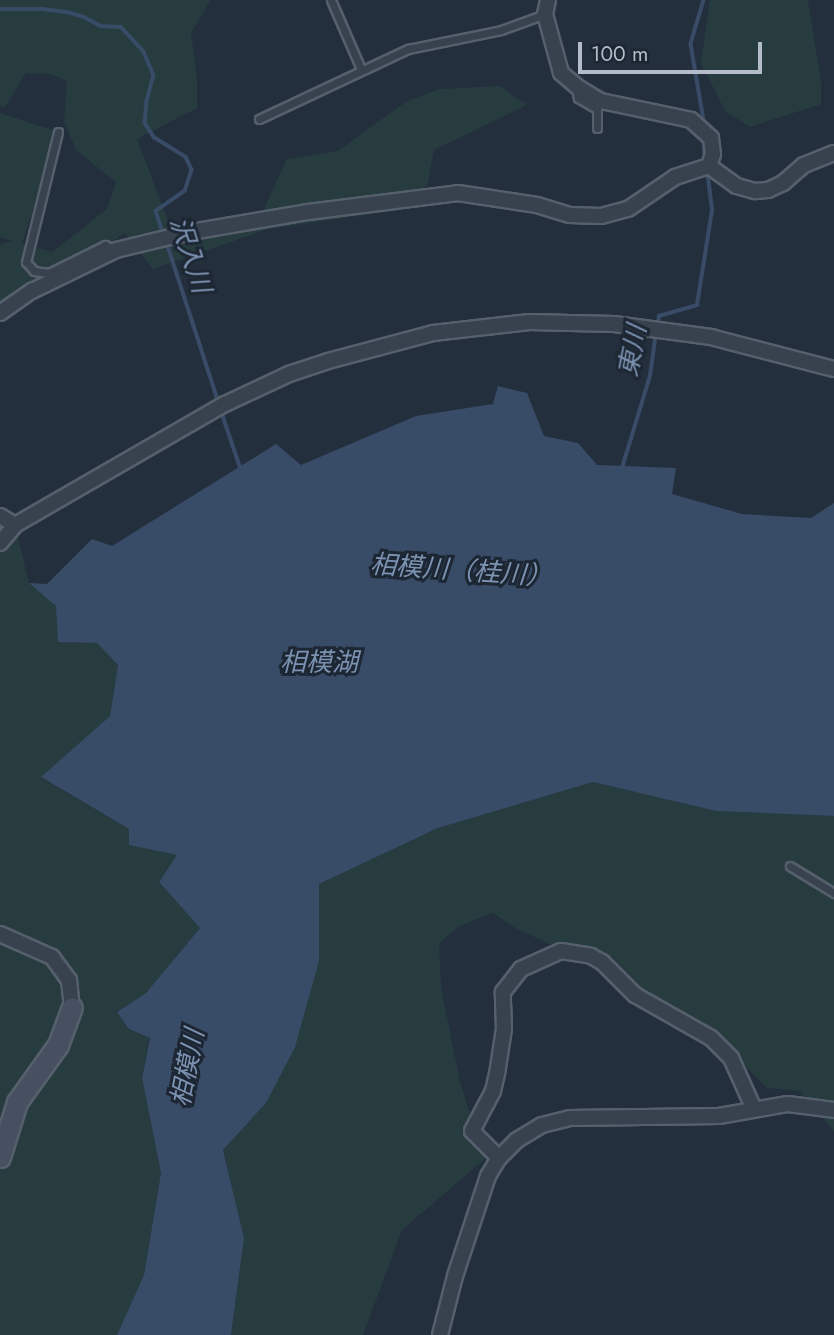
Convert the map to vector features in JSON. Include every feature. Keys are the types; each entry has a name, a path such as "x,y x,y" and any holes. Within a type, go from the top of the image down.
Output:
{"street":[{"path":"547,7 561,73 601,101 691,120 711,138 713,154 709,166"},
{"path":"709,166 737,186 755,191 768,190 783,183 804,165 834,153"},
{"path":"0,313 33,291 116,250 191,232 295,214 458,193 537,205 570,215 601,216 628,209 675,177 709,166"},
{"path":"0,543 15,525 225,404 289,374 363,350 433,334 529,322 614,324 711,337 834,369"},
{"path":"0,516 15,525"},
{"path":"0,934 52,957 69,980 72,1007 58,1045 17,1102 0,1157"},
{"path":"499,1158 472,1132 493,1091 497,1074 504,1029 503,992 521,969 561,951 591,956 602,962 635,995 711,1038 731,1058 754,1109"},
{"path":"440,1335 479,1201 499,1158 517,1140 542,1125 570,1118 719,1116 788,1104 834,1110"}],"lane":[{"path":"331,0 361,69"},
{"path":"259,118 408,49 501,30 547,7"},
{"path":"576,86 578,98 597,109 597,128"},
{"path":"58,132 26,262 34,271 49,274 105,245 116,250"},
{"path":"790,866 834,892"}],"green space":[{"path":"0,0 211,0 191,33 197,78 197,108 137,139 176,241 263,211 287,159 338,151 407,101 440,89 500,86 527,105 434,150 428,183 401,210 268,229 153,269 125,233 0,320 0,244 12,241 0,237 0,113 58,132 22,244 52,252 107,209 116,182 76,150 64,121 67,81 51,74 26,73 5,107 0,106"},
{"path":"710,0 808,0 821,82 821,104 750,127 725,111 701,63"},
{"path":"0,521 15,525 29,583 57,606 58,642 97,643 118,665 110,716 41,778 129,829 129,845 178,855 159,882 200,928 146,993 117,1012 151,1027 142,1078 161,1173 144,1275 118,1335 0,1335"},
{"path":"593,782 716,811 834,816 834,1131 800,1091 767,1088 713,1034 570,953 517,929 493,913 459,926 439,943 441,987 460,1082 485,1159 402,1230 363,1335 231,1335 244,1238 223,1150 266,1103 319,961 319,884 438,828"}],"water":[{"name":"相模湖","path":"498,386 527,393 544,436 578,443 597,465 676,468 672,494 742,514 811,518 834,503 834,816 716,811 593,782 438,828 319,884 319,961 295,1047 266,1103 223,1150 244,1238 231,1335 117,1335 144,1275 161,1173 142,1078 150,1038 129,1029 117,1012 146,993 200,928 159,882 177,855 129,845 129,829 41,777 110,716 118,665 97,643 58,642 56,606 29,583 47,584 92,539 112,546 276,444 301,465 416,416 493,404"}],"waterway":[{"name":"東川","path":"704,0 691,44 705,127"},
{"name":"沢入川","path":"0,9 68,12 101,26 121,27 144,52 154,75 145,123 154,137 186,157 192,170 185,191 156,211 163,233"},
{"name":"東川","path":"704,139 705,159"},
{"name":"東川","path":"658,325 659,316 697,305 712,210 707,170"},
{"name":"沢入川","path":"167,243 219,403"},
{"name":"東川","path":"622,468 650,376 656,333"},
{"name":"沢入川","path":"221,410 241,469"}],"water label":[{"name":"相模川（桂川）","path":"461,571"},
{"name":"相模川","path":"188,1068"}]}
